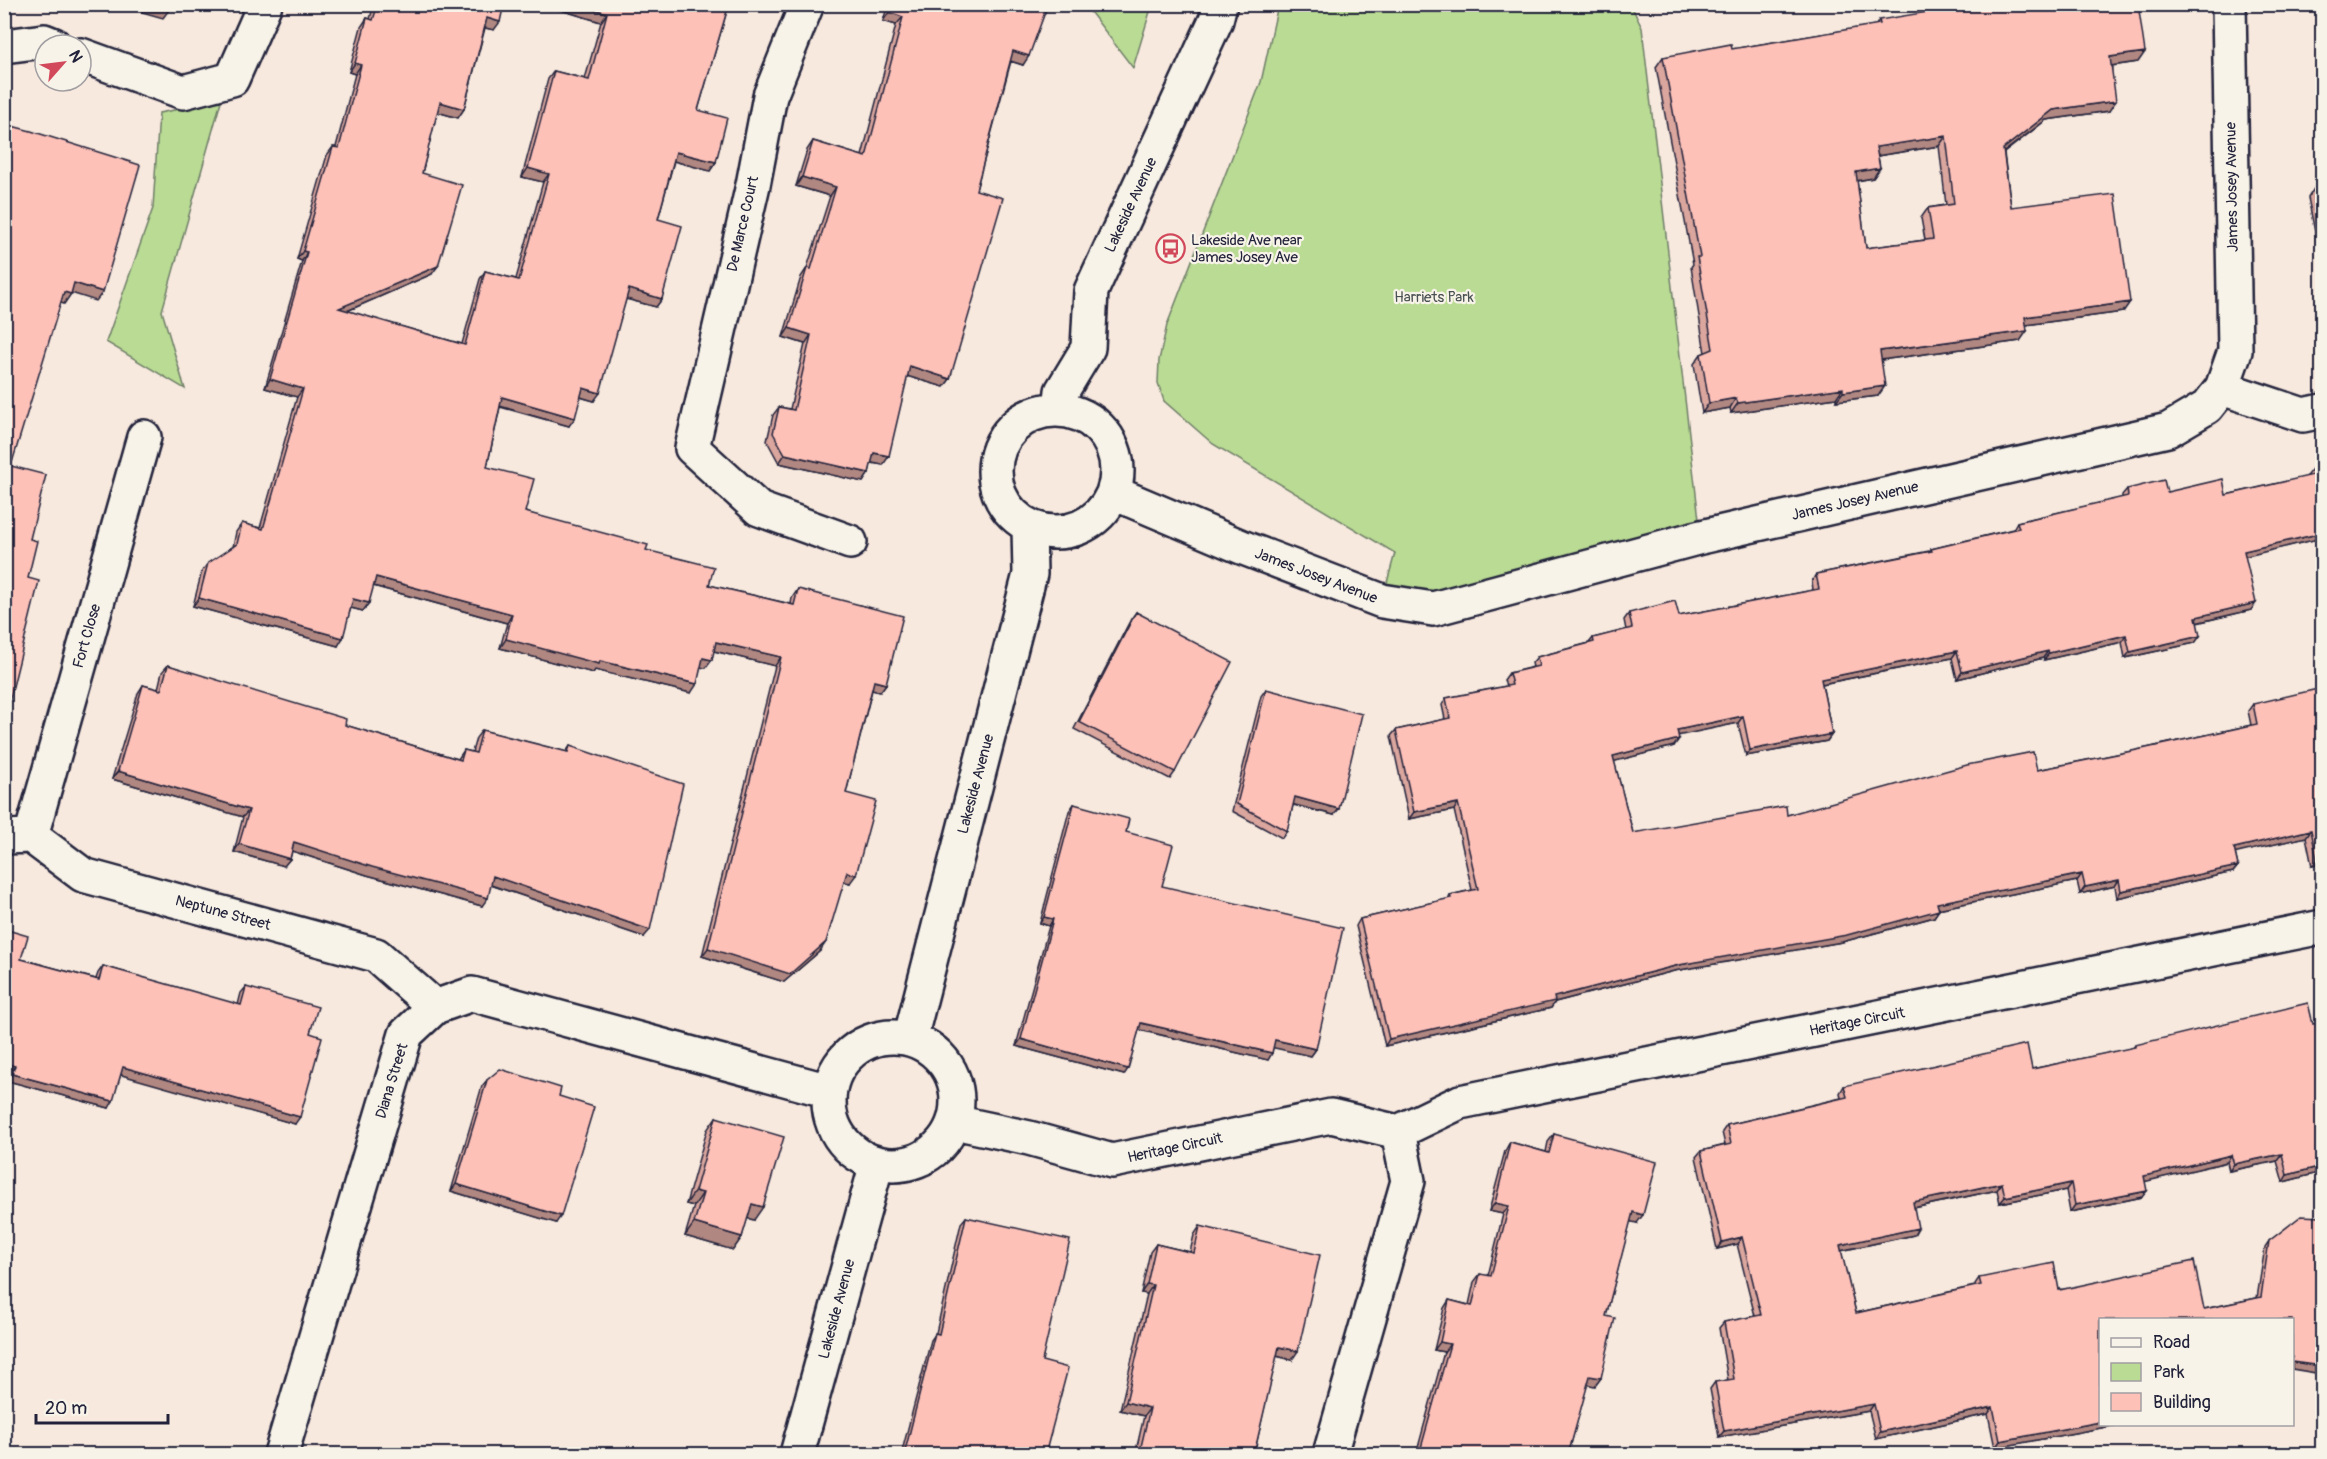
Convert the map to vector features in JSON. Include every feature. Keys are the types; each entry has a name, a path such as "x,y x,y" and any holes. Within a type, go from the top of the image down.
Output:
{"street":[{"path":"93,59 183,92 232,79 265,4"},
{"name":"De Marce Court","path":"807,4 770,96 753,185 692,448 759,509 850,542"},
{"name":"Lakeside Avenue","path":"1060,410 1062,391 1088,348 1091,291 1216,20 1220,4"},
{"name":"James Josey Avenue","path":"1114,493 1244,548 1382,601 1433,609 1701,537 2168,430 2207,407 2222,388 2235,351 2229,4"},
{"path":"4,46 33,42"},
{"path":"2222,388 2303,415 2322,411"},
{"path":"1060,410 1078,414 1095,423 1107,438 1115,455 1118,474 1114,493 1104,511 1088,524 1070,532 1049,533 1029,527 1012,515 999,497 994,477 996,456 1005,436 1020,421 1039,412 1060,410"},
{"name":"Fort Close","path":"18,836 144,437"},
{"name":"Lakeside Avenue","path":"910,1039 1030,574 1029,527"},
{"name":"Neptune Street","path":"18,836 83,875 376,955 435,1007"},
{"name":"Heritage Circuit","path":"954,1122 1029,1138 1112,1161 1331,1116 1398,1132 1460,1102 2322,927"},
{"name":"Diana Street","path":"281,1455 406,1034 435,1007 472,994 830,1091"},
{"path":"889,1036 910,1039 929,1047 944,1062 949,1071 954,1081 958,1101 954,1122 945,1139 932,1153 915,1162 896,1165 877,1163 860,1155 845,1143 835,1127 830,1110 830,1091 837,1070 850,1053 868,1042 889,1036"},
{"path":"1330,1455 1408,1181 1398,1132"},
{"name":"Lakeside Avenue","path":"797,1455 877,1163"}],"green space":[{"path":"1085,5 1152,5 1133,68"},
{"name":"Harriets Park","path":"1278,5 1631,5 1642,28 1701,537 1433,609 1382,601 1395,553 1213,444 1164,401 1158,383 1159,360 1167,325 1261,82"},
{"path":"221,101 162,311 185,389 106,342 153,208 159,113"}],"building":[{"path":"150,4 170,4 169,10"},
{"path":"378,4 504,4 500,22 487,18 464,109 440,102 422,173 462,185 438,266 339,308 465,345 485,271 519,280 549,174 528,168 554,71 589,80 607,13 577,4 729,4 698,110 727,118 716,162 676,152 658,219 682,226 662,299 629,289 600,393 583,388 575,418 502,397 487,467 534,479 525,512 648,545 646,550 714,567 709,585 794,605 798,589 903,616 886,684 874,681 846,793 876,801 856,875 847,872 826,942 790,974 708,948 781,657 716,642 712,660 703,658 697,684 600,661 599,664 506,639 512,614 376,577 369,603 353,599 343,638 199,598 208,563 237,544 242,523 263,529 303,389 270,379 307,252 303,251 333,147 339,148 361,65 355,63 367,18 373,20"},
{"path":"891,4 1048,4 1029,56 1013,51 976,190 1003,198 950,379 910,366 889,456 874,453 869,473 785,454 773,433 779,407 794,410 811,335 789,328 807,268 811,269 836,187 802,177 813,141 866,157 903,17 889,12"},
{"path":"1976,4 2138,4 2145,52 2110,57 2116,101 2053,110 2003,149 2011,207 2115,194 2130,302 2025,317 2027,331 1880,351 1885,386 1843,392 1843,388 1738,403 1736,398 1709,403 1701,354 1713,349 1697,257 1700,257 1663,57 1731,44 1732,49 1880,24 1879,20","holes":["1946,136 1954,204 1928,208 1933,239 1866,248 1856,172 1880,168 1876,147"]},
{"path":"4,124 140,165 103,292 74,283 71,294 64,292 11,466 46,475 30,539 37,541 28,578 39,581 4,723"},
{"path":"2322,186 2322,220 2315,187"},
{"path":"2322,466 2322,533 2244,551 2256,603 2196,617 2200,636 2130,652 2126,635 1962,672 1957,651 1821,679 1832,734 1750,750 1743,716 1677,730 1679,739 1613,756 1633,833 1786,806 1787,815 1967,765 2033,752 2037,770 2137,750 2257,724 2253,704 2322,688 2322,734 2316,736 2322,765 2322,858 2317,860 2311,830 2234,848 2238,866 2121,891 2119,880 2085,887 2082,874 1937,903 1939,910 1847,935 1679,965 1554,997 1555,1001 1389,1039 1360,919 1451,898 1450,895 1478,889 1458,803 1414,812 1396,730 1450,718 1446,698 1512,685 1509,673 1539,666 1537,657 1594,642 1593,638 1632,628 1629,613 1675,601 1679,616 1819,589 1816,574 1932,551 1931,549 2019,528 2017,522 2128,496 2127,489 2164,480 2167,492 2223,479 2226,495 2313,475 2312,469"},
{"path":"1136,612 1232,662 1175,772 1079,722"},
{"path":"168,665 346,719 345,725 461,760 464,750 476,753 482,730 568,752 570,746 683,784 650,930 493,876 488,898 372,867 294,842 290,859 239,844 249,810 118,771 143,685 161,690"},
{"path":"1266,689 1362,714 1339,809 1295,797 1287,831 1237,804"},
{"path":"1074,804 1129,819 1126,832 1173,845 1162,886 1343,928 1316,1049 1275,1040 1272,1053 1141,1023 1128,1069 1021,1039 1053,919 1044,917"},
{"path":"4,929 28,936 21,959 99,980 103,966 241,1005 246,987 318,1007 310,1033 322,1037 300,1117 123,1067 113,1101 12,1074 15,1066 4,1063"},
{"path":"2308,1003 2313,1024 2322,1022 2322,1166 2287,1175 2282,1154 2234,1164 2231,1155 2144,1176 2147,1191 2075,1205 2071,1183 2005,1197 2002,1183 1913,1202 1918,1228 1840,1245 1856,1313 1981,1285 1979,1278 2054,1263 2059,1290 2194,1261 2204,1309 2261,1297 2269,1241 2301,1216 2322,1217 2322,1366 2294,1362 2294,1318 2099,1318 2099,1422 2000,1441 1993,1407 1880,1432 1874,1404 1724,1431 1715,1382 1734,1379 1724,1322 1761,1315 1742,1237 1722,1242 1701,1151 1731,1144 1727,1125 1847,1097 1844,1086 2027,1044 2032,1069 2135,1047 2135,1045"},
{"path":"500,1069 561,1088 559,1096 594,1107 561,1216 456,1184 487,1080"},
{"path":"716,1117 784,1137 763,1207 752,1204 742,1237 694,1223 703,1193 695,1191"},
{"path":"1554,1134 1657,1162 1643,1215 1633,1212 1606,1316 1615,1318 1601,1378 1590,1376 1568,1455 1419,1455 1450,1344 1440,1342 1449,1300 1472,1306 1480,1274 1491,1276 1509,1206 1495,1203 1510,1142 1549,1153"},
{"path":"966,1217 1070,1240 1042,1361 1068,1368 1045,1455 904,1455 935,1333 939,1334"},
{"path":"1200,1226 1320,1255 1298,1351 1279,1347 1255,1450 1259,1451 1258,1455 1139,1455 1150,1408 1126,1402 1153,1285 1147,1284 1156,1244 1194,1253"}],"place":[{"name":"Lakeside Ave near James Josey Ave","path":"1170,249"}]}
